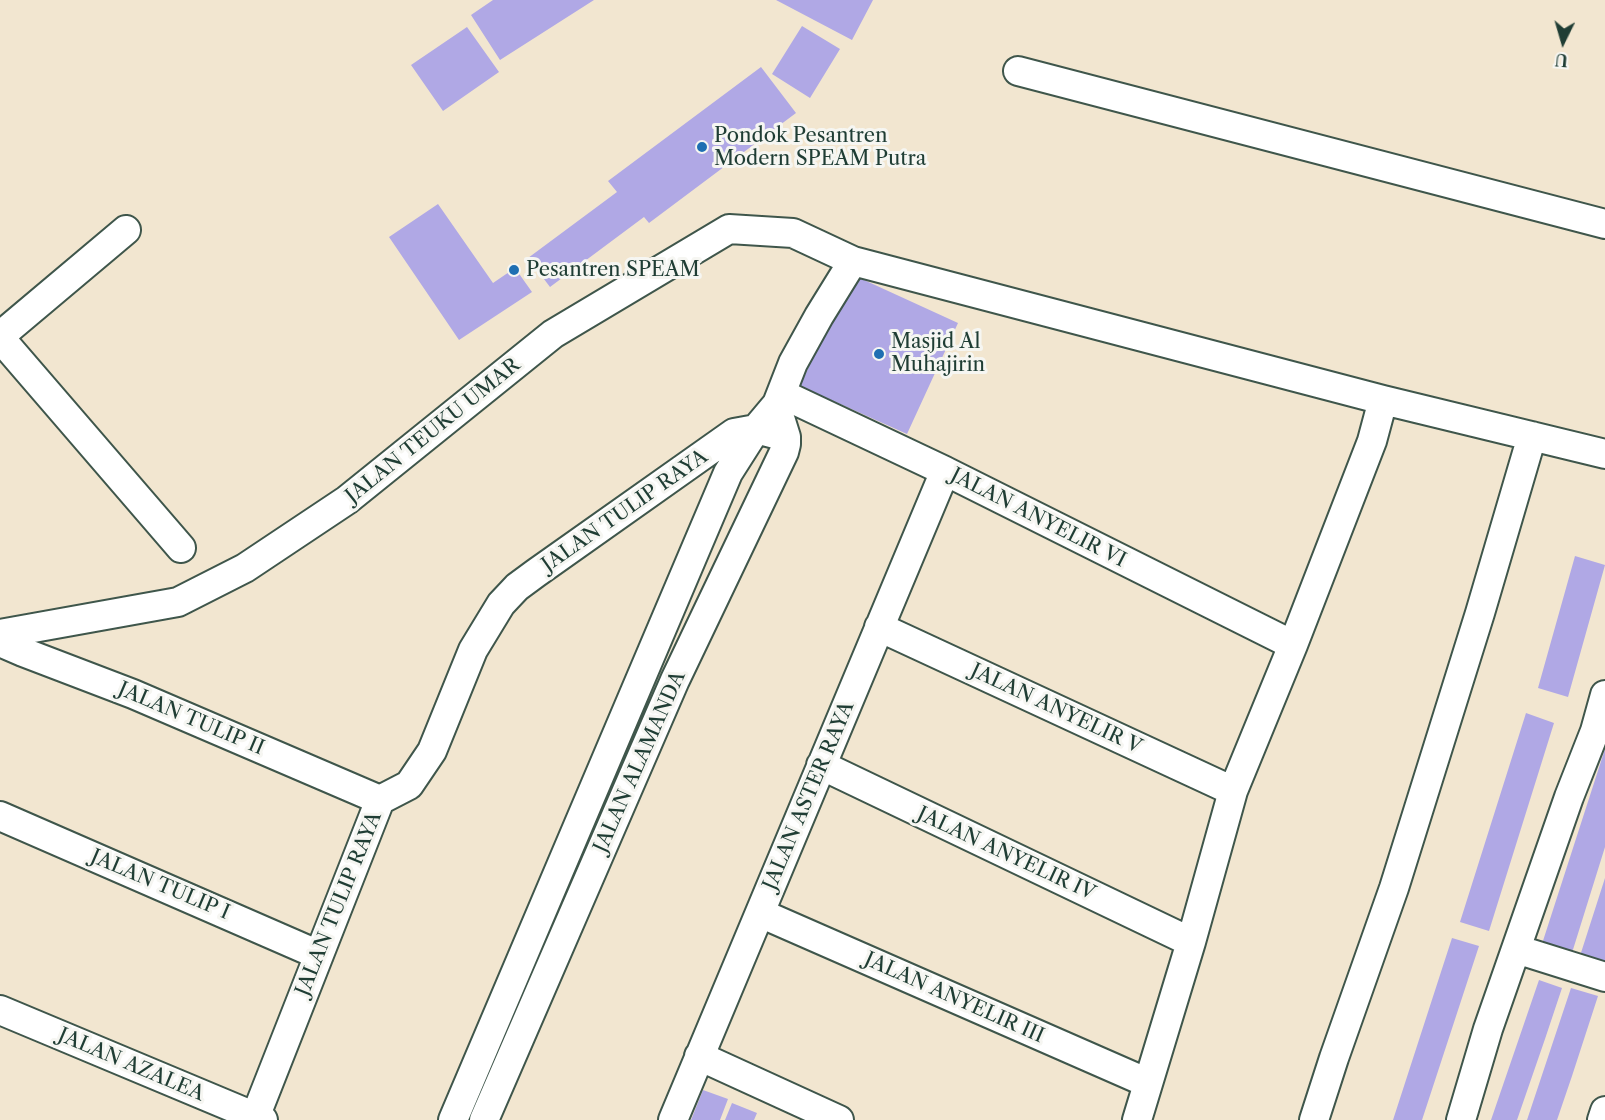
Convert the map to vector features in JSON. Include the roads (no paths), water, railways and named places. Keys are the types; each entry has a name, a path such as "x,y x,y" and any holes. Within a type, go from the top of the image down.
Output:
{"street":[{"path":"1018,71 1605,224"},
{"name":"JALAN TEUKU UMAR","path":"0,634 178,602 245,568 347,500 553,334 729,229 793,233 853,261 1383,400 1605,454"},
{"path":"126,230 0,337 181,548"},
{"path":"756,429 786,437 779,399 793,363 853,261"},
{"name":"JALAN ALAMANDA","path":"453,1120 728,473 756,429 779,399"},
{"name":"JALAN ANYELIR VI","path":"779,399 945,471 1293,645"},
{"path":"1137,1120 1191,942 1233,791 1293,645 1372,441 1383,400"},
{"name":"JALAN TULIP RAYA","path":"258,1119 380,800 409,785 432,751 473,650 501,604 517,587 734,433 756,429"},
{"path":"1314,1120 1394,888 1480,613 1532,436"},
{"name":"JALAN ALAMANDA","path":"484,1120 675,680 784,452 786,437"},
{"name":"JALAN ASTER RAYA","path":"673,1120 945,471"},
{"name":"JALAN ANYELIR V","path":"879,627 1233,791"},
{"name":"JALAN TULIP II","path":"0,642 133,694 380,800"},
{"path":"1461,1120 1488,1029 1569,797 1595,731 1605,695"},
{"name":"JALAN ANYELIR IV","path":"821,765 1191,942"},
{"name":"JALAN TULIP I","path":"0,816 319,955"},
{"name":"JALAN ANYELIR III","path":"760,913 1148,1083"},
{"path":"1516,949 1605,977"},
{"name":"JALAN AZALEA","path":"0,1010 258,1119"},
{"path":"699,1056 839,1120"},
{"path":"1602,1120 1605,1111"}],"place":[{"name":"Pondok Pesantren Modern SPEAM Putra","path":"702,147"},
{"name":"Pesantren SPEAM","path":"514,270"},
{"name":"Masjid Al Muhajirin","path":"879,354"}]}
